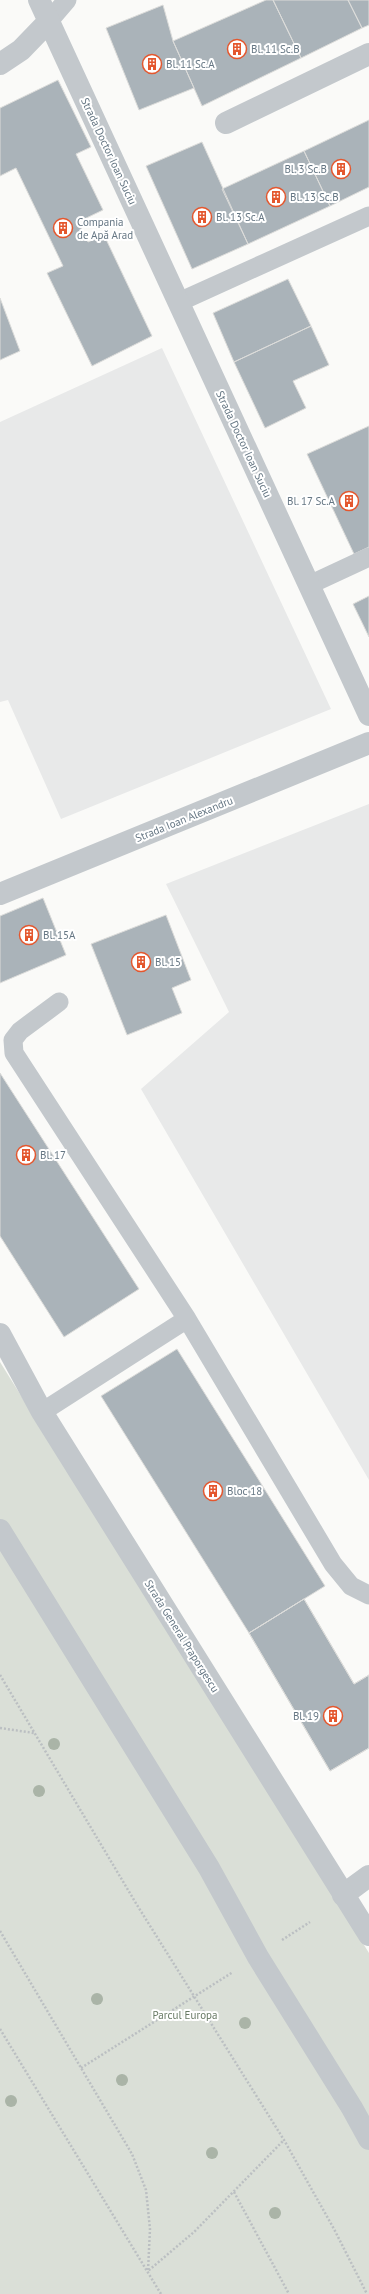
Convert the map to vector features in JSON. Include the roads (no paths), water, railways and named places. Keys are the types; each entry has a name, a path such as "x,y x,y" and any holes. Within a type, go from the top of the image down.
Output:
{"street":[{"name":"Strada Doctor Ioan Suciu","path":"39,0 369,715"},
{"path":"0,64 21,50 49,21"},
{"path":"226,124 369,54"},
{"name":"Strada Ioan Alexandru","path":"0,894 369,743"},
{"name":"Strada General Praporgescu","path":"0,1334 42,1412 369,1935"},
{"path":"0,1530 209,1868 258,1957 352,2108 369,2139"},
{"path":"343,1895 369,1876"}],"lane":[{"path":"49,21 67,0"},
{"path":"179,302 369,216"},
{"path":"309,585 369,557"},
{"path":"59,1002 20,1031 13,1040 14,1053 187,1319 333,1564 351,1586 369,1595"},
{"path":"42,1412 187,1319"}],"place":[{"name":"Bl. 11 Sc.B","path":"237,49"},
{"name":"Bl. 11 Sc.A","path":"152,64"},
{"name":"Bl. 3 Sc.B","path":"341,169"},
{"name":"Bl. 13 Sc.B","path":"276,197"},
{"name":"Bl. 13 Sc.A","path":"202,217"},
{"name":"Compania de Apă Arad","path":"63,228"},
{"name":"Bl. 17 Sc.A","path":"349,501"},
{"name":"Bl. 15A","path":"29,935"},
{"name":"Bl. 15","path":"141,962"},
{"name":"Bl. 17","path":"26,1155"},
{"name":"Bloc 18","path":"213,1491"},
{"name":"Bl. 19","path":"333,1716"}],"park label":[{"name":"Parcul Europa","path":"185,2015"}]}
